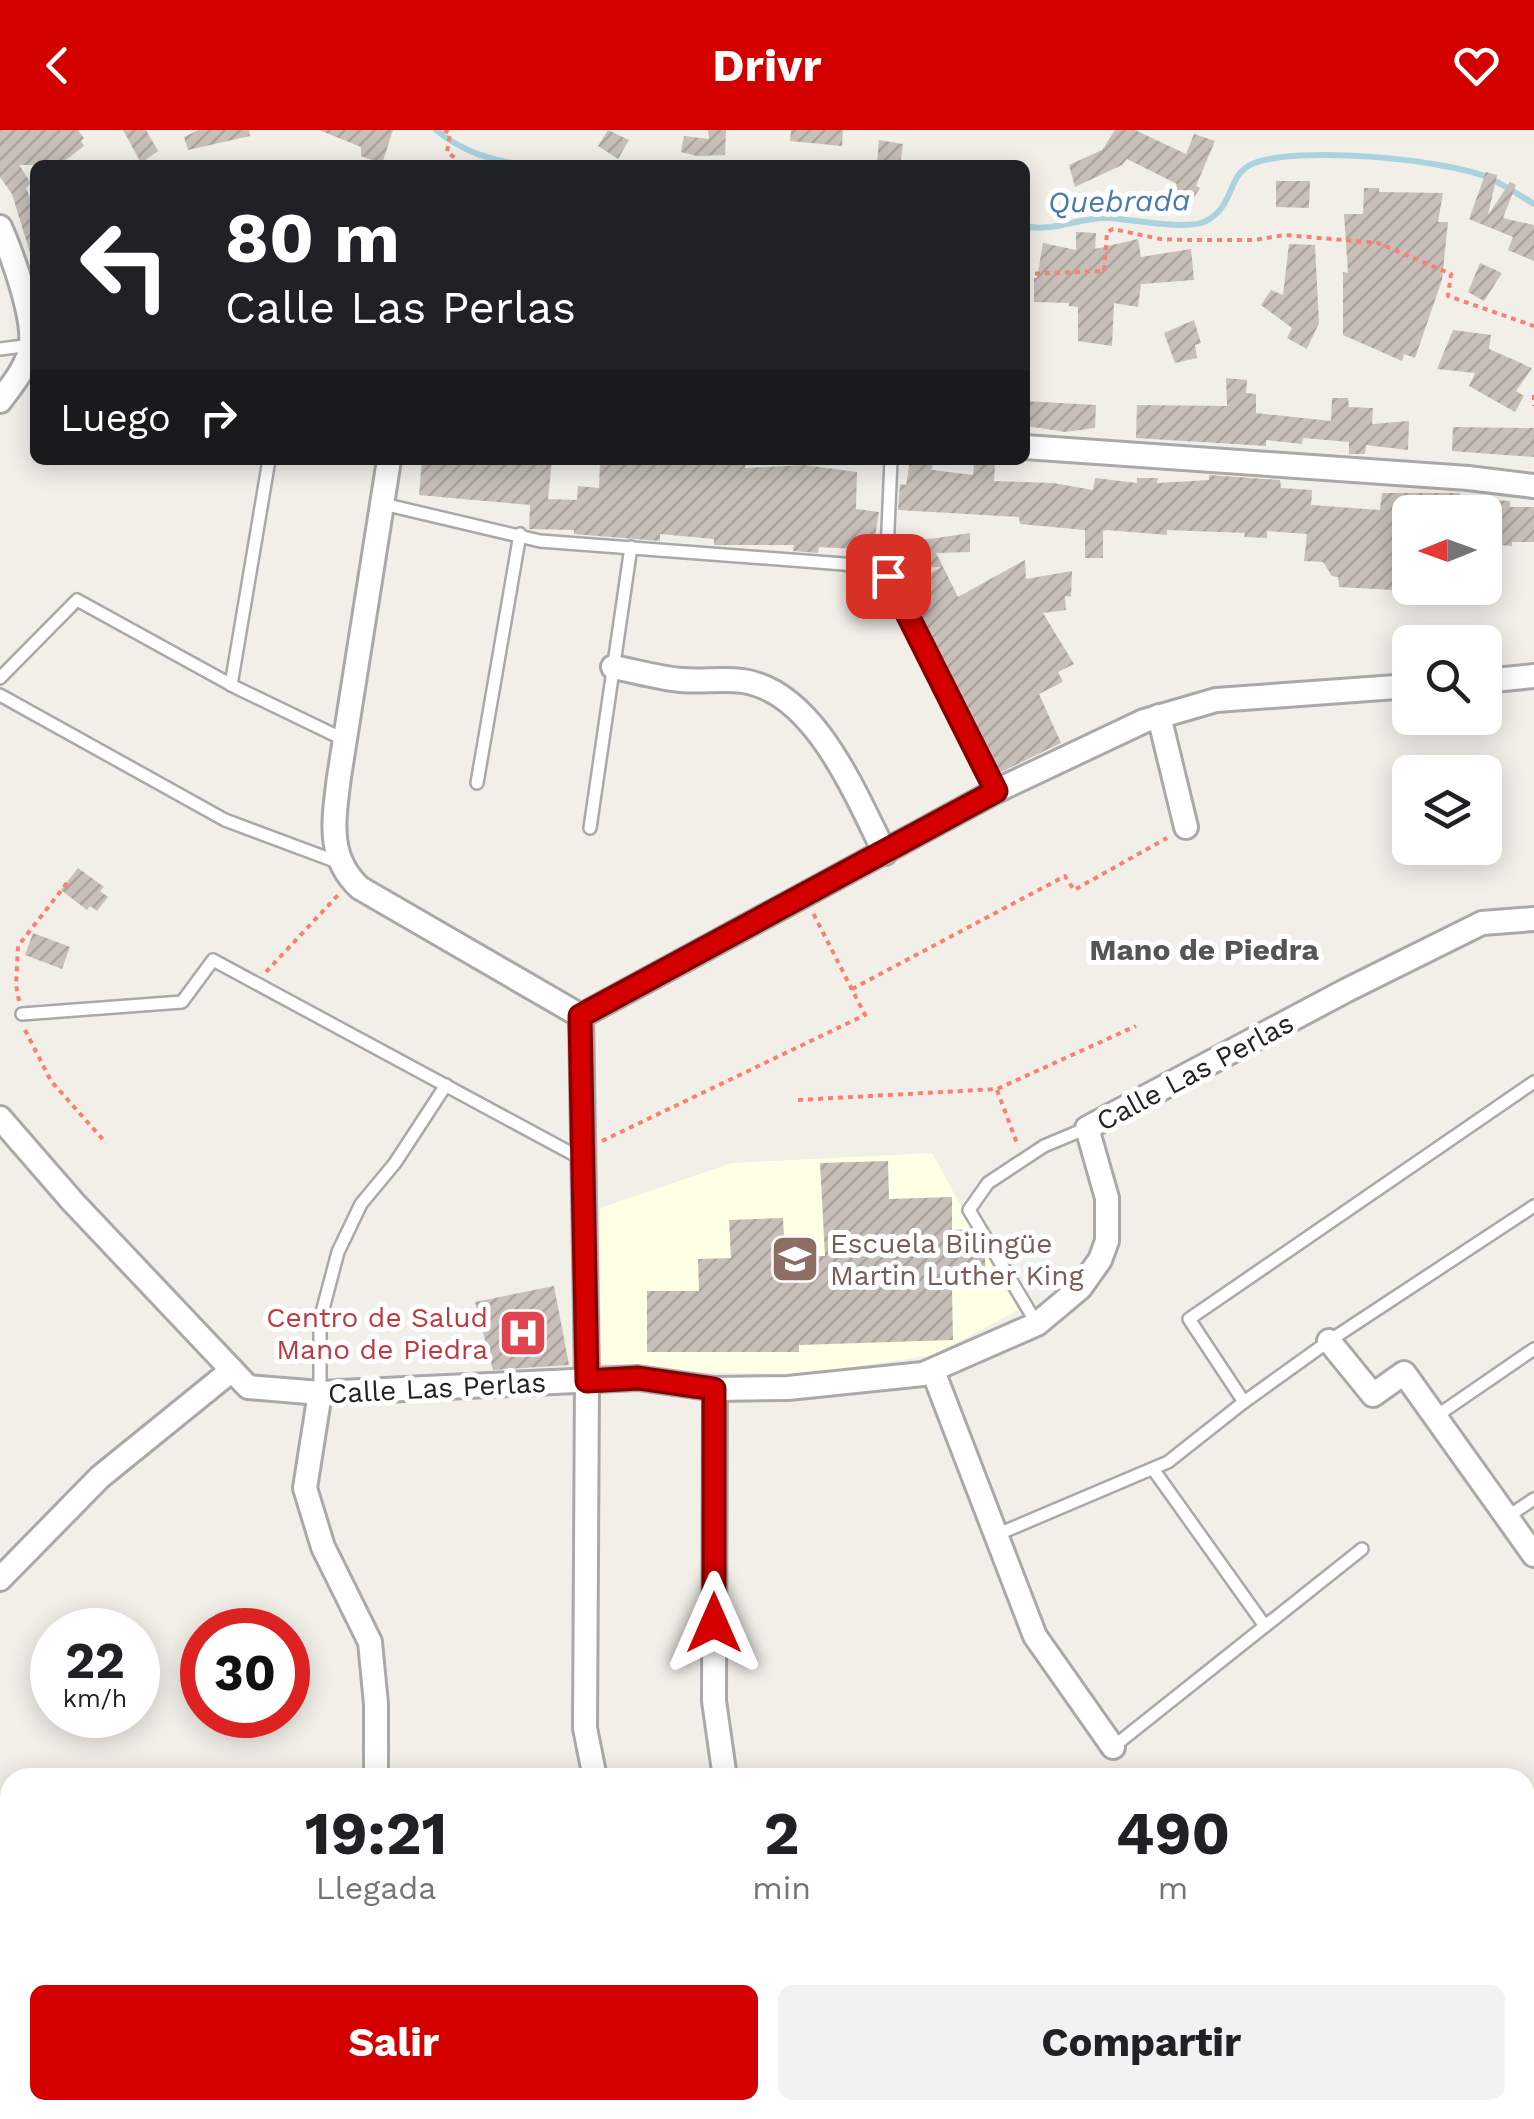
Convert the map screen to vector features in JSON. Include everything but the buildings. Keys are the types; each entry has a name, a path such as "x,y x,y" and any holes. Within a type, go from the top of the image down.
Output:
{"street":[{"path":"0,226 30,329"},
{"path":"0,401 30,352"},
{"path":"1030,447 1534,486"},
{"path":"388,465 333,830 346,872 580,1016"},
{"path":"613,667 681,680 742,680 786,698 802,712 838,764 885,853"},
{"path":"1502,679 1534,676"},
{"path":"580,1016 996,791 1159,716 1216,700 1392,687"},
{"path":"1159,716 1186,827"},
{"name":"Calle Las Perlas","path":"0,1118 73,1202 248,1388 320,1393 638,1378 714,1389 788,1388 933,1371 1036,1324 1080,1288 1100,1260 1108,1241 1107,1198 1087,1128 1482,923 1534,919"},
{"path":"580,1016 587,1381 585,1728 593,1768"},
{"path":"1329,1341 1373,1394 1404,1373 1534,1555"},
{"path":"0,1579 100,1476 232,1370"},
{"path":"933,1371 1035,1636 1113,1747"},
{"path":"714,1389 714,1701 724,1768"},
{"path":"320,1393 304,1488 323,1547 370,1642 376,1704 376,1768"}],"lane":[{"path":"0,349 30,346"},
{"path":"231,685 268,465"},
{"path":"891,465 886,575 996,791"},
{"path":"382,504 540,541 844,564 886,575"},
{"path":"477,783 520,534"},
{"path":"590,828 631,547"},
{"path":"0,678 78,600 231,685 345,740"},
{"path":"0,695 224,820 346,872"},
{"path":"22,1014 182,1002 214,960 582,1155"},
{"path":"1244,1402 1189,1318 1534,1082"},
{"path":"320,1393 320,1320 338,1252 361,1204 395,1162 446,1085"},
{"path":"1036,1324 969,1210 988,1183 1044,1146 1087,1128"},
{"path":"996,1534 1168,1462 1329,1341 1534,1206"},
{"path":"1435,1418 1534,1349"},
{"path":"1152,1469 1265,1626"},
{"path":"1507,1518 1534,1499"},
{"path":"1113,1747 1362,1549"}],"path":[{"path":"444,130 450,133 447,152 458,160"},
{"path":"1030,274 1104,270 1107,232 1113,229 1160,239 1255,240 1286,235 1323,238 1394,248 1451,274 1448,296 1534,326"},
{"path":"1534,395 1534,406"},
{"path":"852,989 1065,876 1074,890 1186,827"},
{"path":"256,983 346,872"},
{"path":"582,1155 865,1015 804,896"},
{"path":"798,1100 996,1089 1136,1026"},
{"path":"996,1089 1023,1160"}],"shaded area":[{"name":"Escuela Bilingüe Martin Luther King","path":"932,1153 1018,1310 933,1355 808,1374 699,1372 601,1363 600,1208 732,1163"}],"waterway":[{"name":"Quebrada","path":"436,130 456,144 497,160"},
{"name":"Quebrada","path":"1030,227 1108,218 1198,224 1222,207 1244,169 1273,158 1301,155 1405,160 1466,170 1493,180 1534,204"}],"place":[{"name":"Escuela Bilingüe Martin Luther King","path":"795,1259"},
{"name":"Centro de Salud Mano de Piedra","path":"523,1333"}],"district":[{"name":"Mano de Piedra","path":"1204,949"}],"route":[{"path":"714,1623 714,1389 638,1378 587,1381 580,1016 996,791 888,576"}]}
